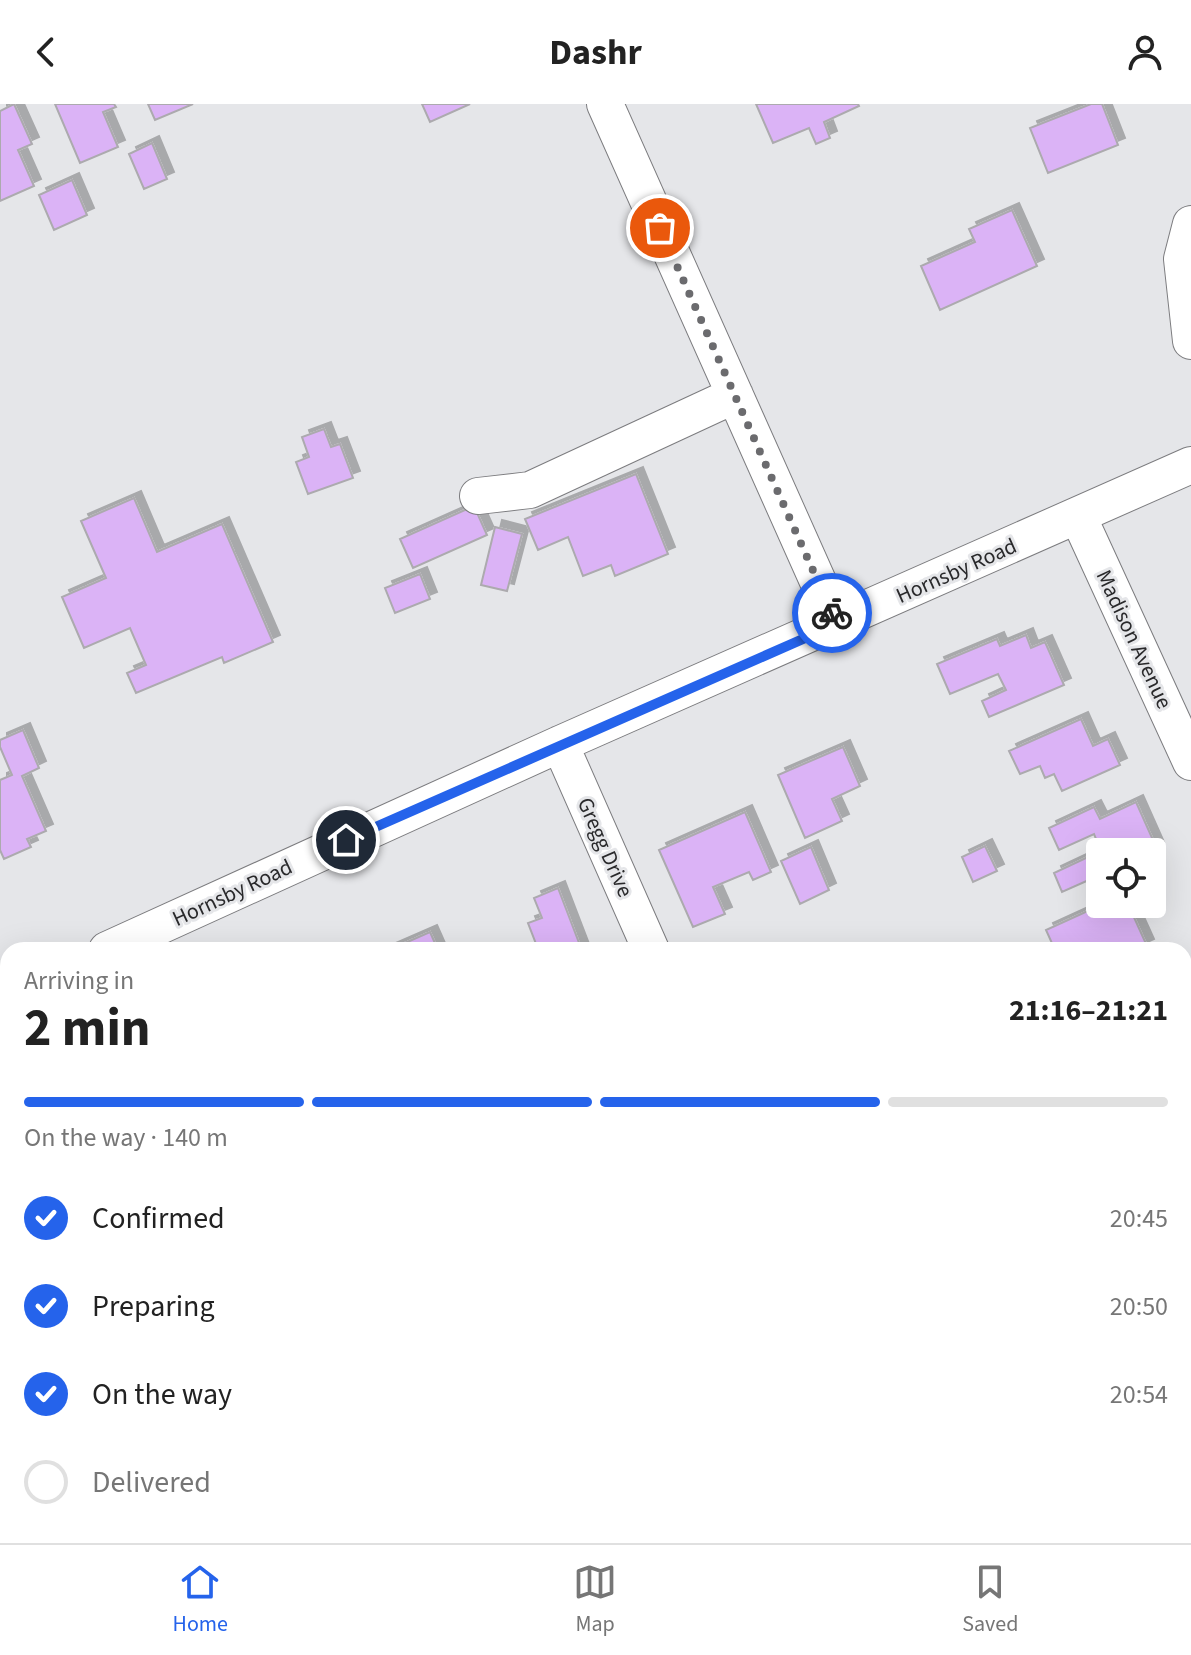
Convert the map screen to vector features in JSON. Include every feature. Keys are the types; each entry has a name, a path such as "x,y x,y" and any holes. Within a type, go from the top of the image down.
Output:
{"street":[{"path":"605,104 837,624"},
{"path":"1191,224 1182,259 1191,341"},
{"path":"478,496 530,490 735,395"},
{"name":"Hornsby Road","path":"125,942 560,744 1191,465"},
{"name":"Madison Avenue","path":"1078,516 1191,762"},
{"name":"Gregg Drive","path":"560,744 647,942"}],"building":[{"path":"14,104 32,144 18,150 34,186 0,201 0,111"},
{"path":"55,104 114,104 116,107 103,112 118,147 80,163"},
{"path":"148,104 193,104 155,120"},
{"path":"422,104 470,104 430,122"},
{"path":"756,104 859,106 824,122 830,138 816,144 809,128 773,143"},
{"path":"1091,104 1102,104 1118,145 1048,173 1030,128"},
{"path":"152,143 167,179 144,189 129,154"},
{"path":"72,180 87,215 54,230 39,195"},
{"path":"1012,210 1037,266 940,310 921,266 975,242 969,229"},
{"path":"324,429 331,447 340,444 353,478 308,494 296,462 309,457 302,437"},
{"path":"636,474 668,554 615,576 611,565 583,576 568,537 538,550 525,519"},
{"path":"134,498 157,552 222,524 273,642 224,663 222,657 136,693 127,673 146,665 130,628 84,648 62,597 106,578 81,521"},
{"path":"474,506 487,535 413,568 400,539"},
{"path":"495,527 522,534 507,591 481,585"},
{"path":"420,574 430,599 395,613 385,588"},
{"path":"1026,635 1031,648 1045,642 1064,685 989,717 982,701 1006,690 998,674 950,694 937,664 997,639 1000,646"},
{"path":"1081,719 1093,746 1108,739 1120,765 1062,791 1054,774 1045,778 1040,766 1020,774 1009,751"},
{"path":"23,730 39,768 22,776 46,831 27,839 31,847 4,859 0,850 0,780 12,775 0,740"},
{"path":"843,747 860,786 832,799 842,821 805,838 778,775"},
{"path":"1136,802 1152,838 1096,838 1094,834 1059,850 1049,828 1094,807 1100,819"},
{"path":"745,812 771,872 753,880 749,872 713,887 725,914 693,927 659,850"},
{"path":"985,846 997,871 973,882 962,857"},
{"path":"811,847 829,890 800,904 781,861"},
{"path":"1086,858 1086,881 1062,892 1054,873"},
{"path":"558,888 579,942 535,942 528,923 542,918 534,898"},
{"path":"1086,912 1086,918 1134,918 1145,942 1051,942 1046,930"},
{"path":"430,932 434,942 407,942"}],"way so far":[{"path":"660,228 832,613"}],"route":[{"path":"346,840 837,624 832,613"}]}
